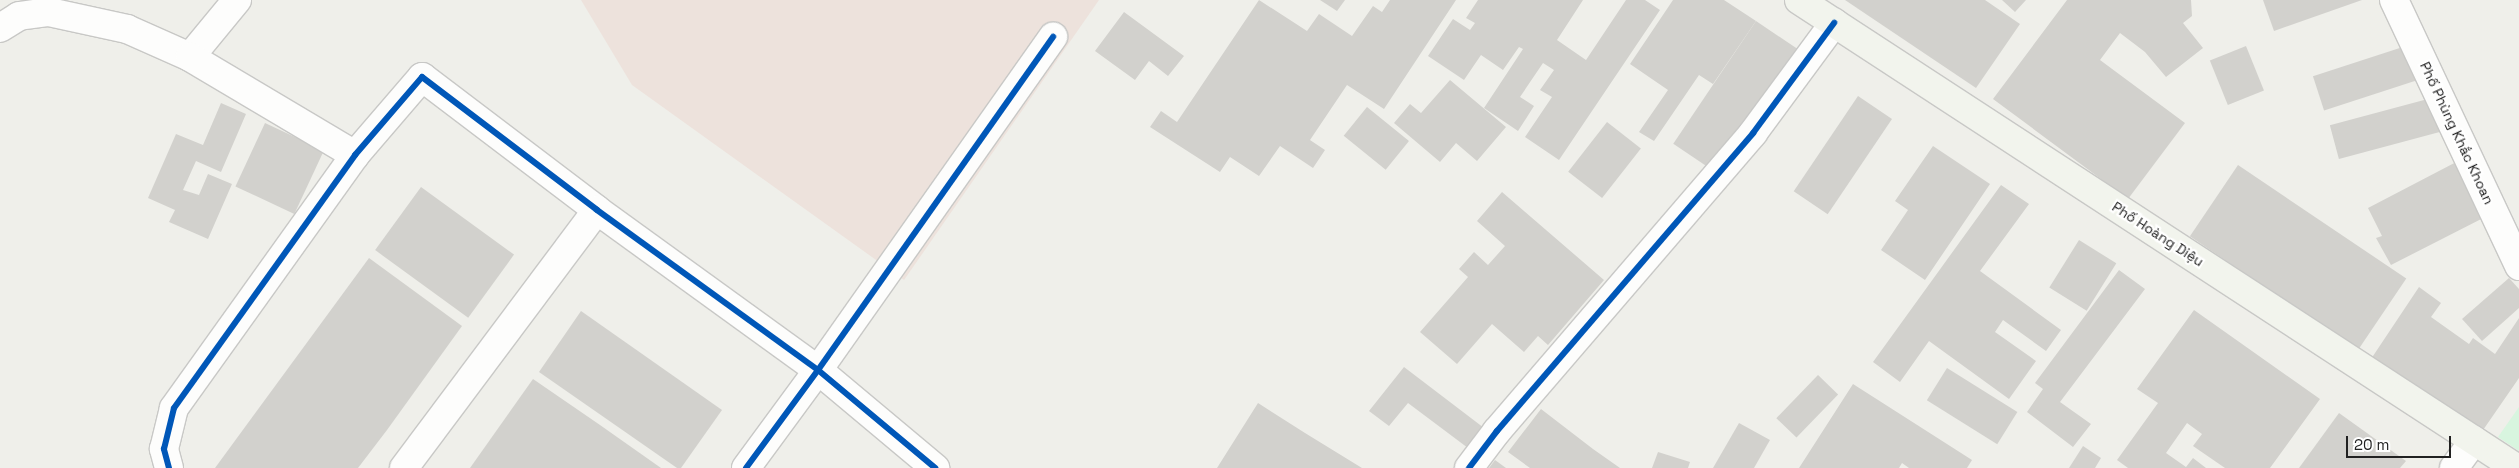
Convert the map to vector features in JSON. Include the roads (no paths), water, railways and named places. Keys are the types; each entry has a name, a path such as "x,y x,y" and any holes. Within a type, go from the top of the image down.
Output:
{"main road":[{"name":"Phố Hoàng Diệu","path":"1799,0 2516,468"}],"street":[{"path":"190,57 237,0"},
{"name":"Phố Phùng Khắc Khoan","path":"2394,0 2519,266"},
{"path":"0,28 19,16 50,12 127,30 190,57 355,155"},
{"path":"1469,468 1497,431 1753,133 1834,23"},
{"path":"746,468 818,370 1053,37"},
{"path":"168,468 164,449 174,408 355,155 422,77 598,210 818,370 935,468"},
{"path":"404,468 598,210"},
{"path":"2454,468 2474,440"}]}
